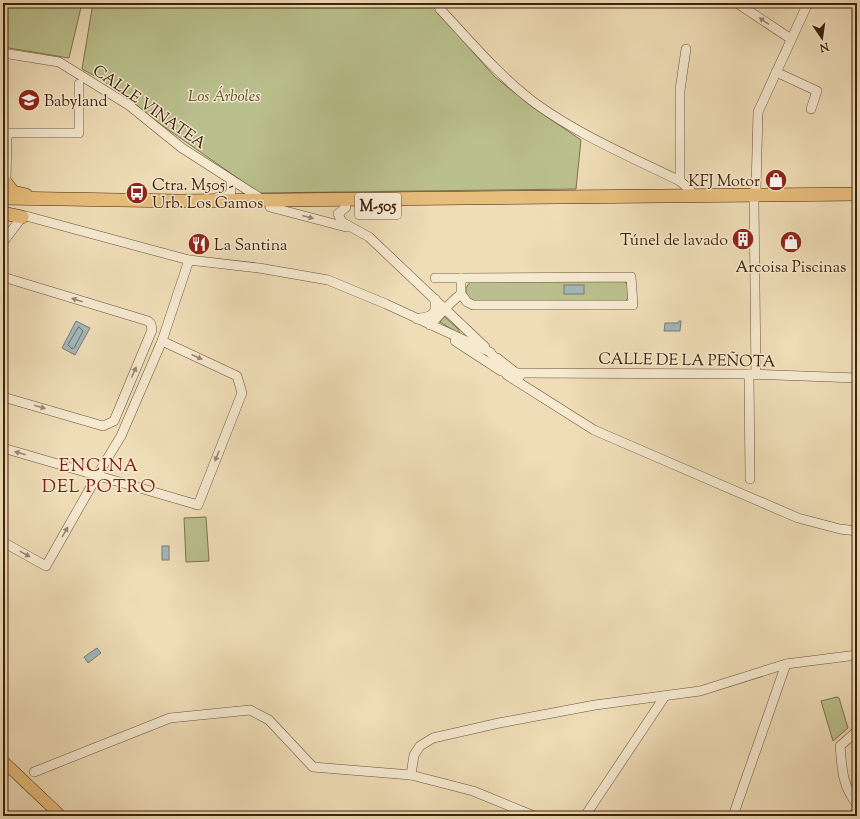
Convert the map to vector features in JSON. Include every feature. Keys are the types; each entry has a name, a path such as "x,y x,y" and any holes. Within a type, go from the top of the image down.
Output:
{"highway":[{"path":"4,185 13,192 43,199"},
{"name":"M-505","path":"3,198 346,206 752,199 857,194"},
{"name":"M-505","path":"3,206 267,203 690,195 752,199 857,201"},
{"path":"3,213 22,217"}],"main road":[{"path":"3,762 61,816"}],"street":[{"path":"438,3 440,9 502,75 536,103 589,136 680,181 690,190 690,195"},
{"path":"737,3 791,39"},
{"path":"750,479 753,374 752,199 756,189 758,112 808,3"},
{"path":"680,181 680,90 686,48"},
{"name":"CALLE VINATEA","path":"3,53 59,62 130,106 182,148 267,203 358,230"},
{"path":"776,72 817,91 810,109"},
{"path":"4,185 5,133 79,133 79,84"},
{"path":"178,201 199,198 226,197 231,192 231,181"},
{"path":"346,206 338,214 340,219 369,237 490,352 518,373 535,392"},
{"path":"3,242 22,217 26,216 189,260 259,268 328,280 490,352 507,375"},
{"path":"3,542 46,566 122,436 162,341 189,260"},
{"path":"3,277 148,321 151,324 152,330 114,421 104,426 3,396"},
{"path":"435,278 631,277 633,305 473,305 466,302 461,294 461,278"},
{"path":"430,325 444,308 461,294"},
{"path":"417,319 430,316 435,311 435,299"},
{"path":"430,325 594,430 798,518 840,529 857,531"},
{"path":"3,448 198,505 242,393 237,376 162,341"},
{"name":"CALLE DE LA PEÑOTA","path":"518,373 753,374 857,378"},
{"path":"411,775 414,755 420,746 432,738 498,723 588,707 700,691 786,664 857,655"},
{"path":"733,816 786,664"},
{"path":"586,816 665,696"},
{"path":"34,772 170,718 250,710 269,720 313,767 411,775 472,791 534,816"},
{"path":"857,731 840,746 842,776 849,795 857,804"}],"green space":[{"path":"3,3 82,3 69,58 3,47"},
{"name":"Los Árboles","path":"93,3 436,3 441,16 495,77 531,106 581,140 576,189 259,193 156,121 102,80 82,69"},
{"path":"624,281 629,286 630,296 625,301 474,302 466,295 466,288 470,282"},
{"path":"444,316 458,329 461,335 440,322"},
{"path":"206,517 209,561 186,562 184,518"},
{"path":"837,697 839,698 848,728 833,741 821,701"}],"water":[{"path":"564,285 584,285 584,294 564,294"},
{"path":"76,321 90,328 75,355 62,348"},
{"path":"681,321 680,331 664,331 665,323 678,323"},
{"path":"162,546 169,546 169,560 162,560"},
{"path":"97,648 101,653 88,663 84,657"}],"place":[{"name":"Babyland","path":"29,100"},
{"name":"KFJ Motor","path":"776,180"},
{"name":"Ctra. M505 - Urb. Los Gamos","path":"137,193"},
{"name":"Túnel de lavado","path":"743,239"},
{"name":"Arcoisa Piscinas","path":"791,242"},
{"name":"La Santina","path":"199,244"}],"district":[{"name":"ENCINA DEL POTRO","path":"99,475"}]}
